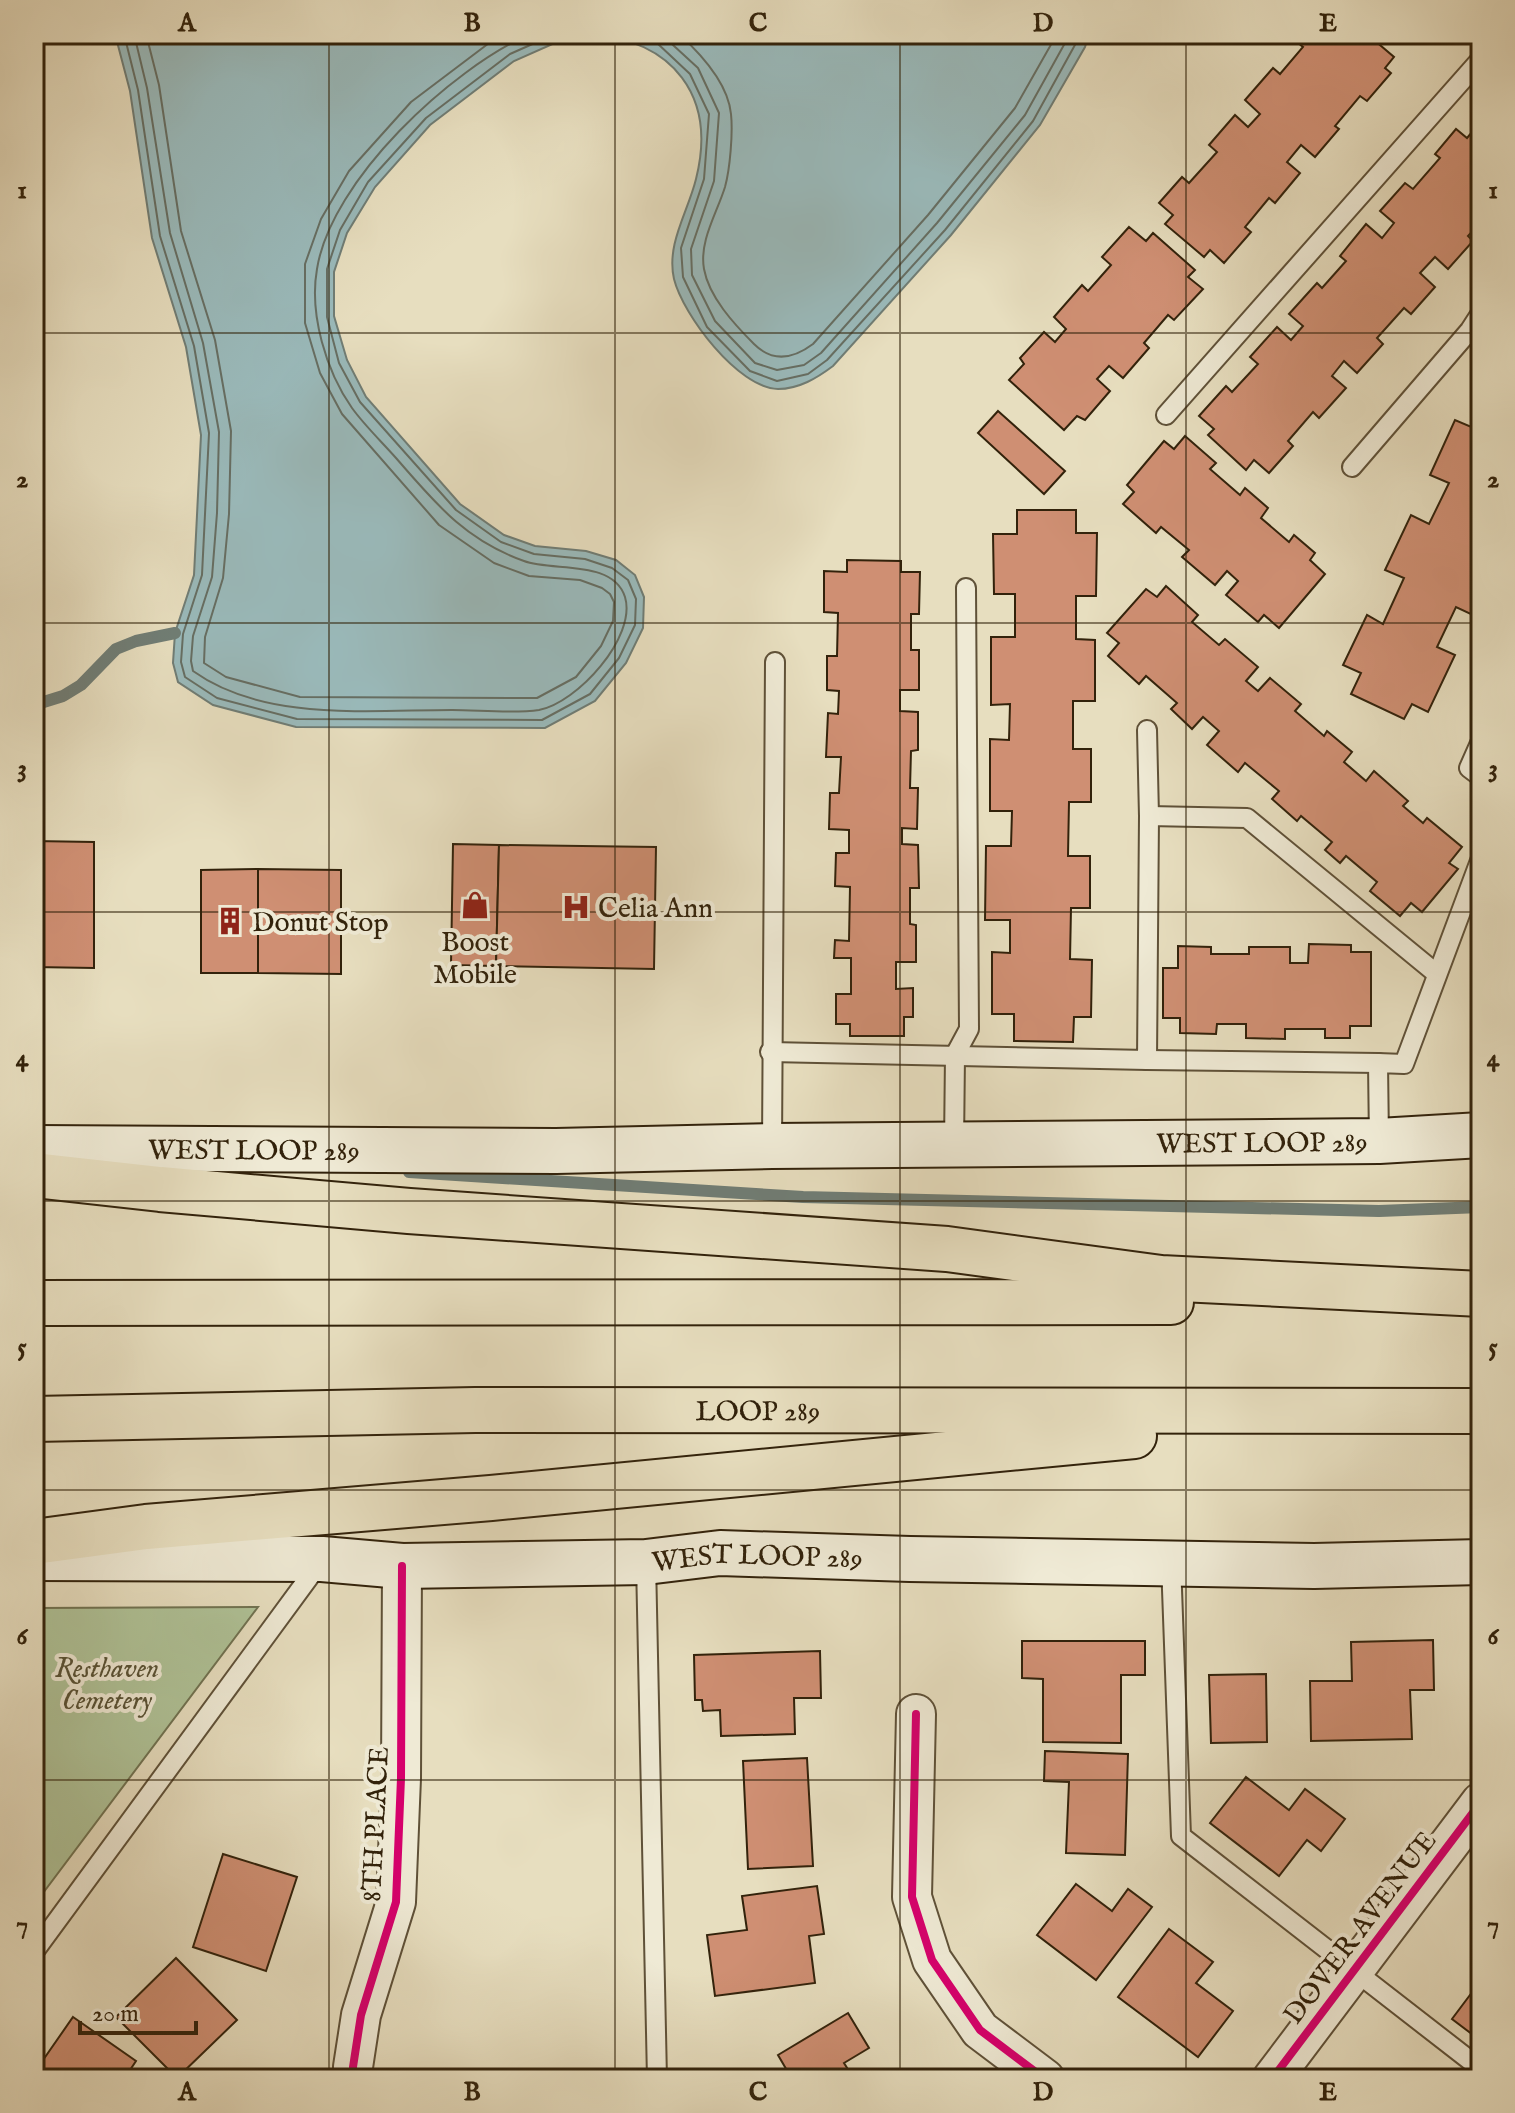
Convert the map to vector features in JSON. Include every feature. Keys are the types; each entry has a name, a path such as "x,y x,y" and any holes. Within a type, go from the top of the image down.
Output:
{"highway":[{"path":"34,1175 393,1210 947,1249 1161,1278 1481,1294"},
{"path":"34,1303 1481,1301"},
{"name":"LOOP 289","path":"34,1419 475,1410 1481,1411"},
{"path":"34,1542 146,1527 491,1498 1388,1411"}],"main road":[{"name":"WEST LOOP 289","path":"34,1148 556,1151 1379,1141 1481,1135"},
{"name":"WEST LOOP 289","path":"34,1558 322,1559 402,1566 646,1562 720,1553 1314,1566 1481,1562"}],"street":[{"name":"8TH PLACE","path":"354,2079 361,2015 396,1902 401,1778 402,1566"},
{"path":"916,1714 912,1897 932,1960 980,2030 1045,2079"},
{"name":"DOVER AVENUE","path":"1272,2079 1481,1802"}],"lane":[{"path":"1166,415 1481,59"},
{"path":"1352,467 1470,330 1481,313"},
{"path":"954,1145 955,1055 969,1029 966,588"},
{"path":"772,1146 770,1052 775,662"},
{"path":"1147,730 1147,1060"},
{"path":"1481,741 1469,768 1481,777"},
{"path":"1149,816 1247,818 1437,974"},
{"path":"770,1052 1404,1064 1481,858"},
{"path":"1378,1063 1379,1141"},
{"path":"34,1952 322,1559"},
{"path":"646,1562 657,2079"},
{"path":"1171,1562 1181,1836 1481,2069"}],"green space":[{"name":"Resthaven Cemetery","path":"258,1607 34,1905 34,1608"}],"water":[{"path":"115,34 575,34 514,61 430,125 375,187 347,233 334,272 334,316 347,360 366,397 460,504 504,535 535,546 586,551 616,560 635,575 644,597 643,628 626,663 595,701 545,728 296,727 213,705 178,682 173,663 175,633 194,575 201,435 186,347 152,238 130,91"},
{"path":"589,34 1089,34 1085,47 1040,125 951,235 833,366 807,382 778,389 746,376 714,347 688,311 674,279 675,241 696,179 701,149 700,122 694,98 682,78 665,61 644,48 619,39"}],"building":[{"path":"1306,34 1367,34 1394,57 1385,68 1391,73 1367,101 1360,96 1335,126 1339,129 1315,157 1301,145 1287,162 1300,173 1275,203 1269,198 1245,227 1251,232 1224,263 1210,250 1204,257 1165,224 1173,215 1159,203 1182,177 1189,183 1217,152 1209,145 1235,115 1248,127 1260,114 1245,100 1273,68 1280,74 1303,47 1298,43"},
{"path":"1479,124 1481,222 1468,236 1473,241 1448,269 1435,257 1420,273 1435,287 1411,314 1404,308 1377,338 1383,344 1357,373 1344,361 1332,376 1346,388 1319,418 1313,412 1288,441 1293,446 1269,473 1254,460 1246,470 1208,435 1214,429 1199,416 1226,386 1232,392 1258,364 1250,357 1277,327 1291,340 1303,326 1289,314 1317,283 1322,288 1346,261 1340,256 1366,224 1382,238 1394,223 1380,211 1405,183 1413,189 1440,158 1435,154 1456,129 1467,138"},
{"path":"1129,227 1146,241 1153,233 1195,270 1188,277 1203,289 1174,320 1168,315 1144,343 1149,348 1123,378 1109,366 1097,379 1110,391 1085,420 1077,416 1064,430 1009,380 1024,364 1020,358 1044,332 1055,342 1066,329 1054,317 1082,285 1088,291 1111,265 1102,257"},
{"path":"998,411 1065,471 1044,494 978,433"},
{"path":"1481,419 1481,604 1475,616 1456,607 1437,647 1455,655 1428,712 1412,704 1404,719 1351,694 1361,673 1343,665 1367,615 1383,624 1404,578 1385,570 1411,515 1429,524 1449,483 1430,475 1455,420 1476,429"},
{"path":"1185,436 1216,463 1210,469 1240,495 1245,488 1268,508 1261,518 1289,542 1294,535 1315,553 1310,560 1325,574 1279,628 1264,615 1258,622 1226,595 1238,581 1227,571 1215,585 1182,557 1189,550 1161,527 1156,533 1123,504 1134,492 1127,485 1164,441 1174,449"},
{"path":"1017,510 1076,510 1076,533 1097,533 1096,596 1076,596 1076,639 1095,640 1095,701 1073,701 1073,749 1091,749 1091,802 1069,802 1068,856 1090,856 1090,908 1071,908 1070,959 1092,960 1091,1017 1074,1017 1073,1042 1014,1041 1014,1014 992,1014 992,952 1010,953 1010,920 985,920 986,846 1011,846 1012,811 990,811 990,739 1009,740 1010,704 991,705 991,637 1015,637 1015,594 994,594 993,534 1017,534"},
{"path":"847,560 901,561 901,572 920,572 919,614 911,614 911,650 919,650 919,690 900,690 900,711 918,712 918,750 911,751 910,788 918,788 917,829 902,828 902,844 918,845 919,888 910,888 910,924 916,925 916,962 896,962 896,989 913,988 913,1017 904,1017 904,1036 850,1036 850,1024 836,1024 836,994 851,994 851,958 834,958 835,940 849,941 850,887 835,886 836,853 849,853 849,830 829,829 830,793 839,793 841,757 826,757 828,713 838,714 839,691 827,690 827,656 837,656 838,613 824,612 824,571 847,572"},
{"path":"1166,586 1198,615 1192,622 1219,645 1225,639 1258,667 1246,681 1258,691 1270,678 1301,704 1295,711 1324,736 1327,731 1352,752 1344,762 1366,781 1374,771 1408,801 1403,806 1423,823 1427,818 1462,847 1449,863 1458,869 1422,912 1411,903 1400,916 1370,891 1377,882 1346,856 1340,863 1325,850 1332,842 1301,816 1297,821 1272,799 1279,791 1245,763 1238,772 1207,745 1219,731 1203,717 1192,729 1171,709 1177,703 1146,676 1139,684 1108,656 1119,643 1107,633 1146,589 1157,597"},
{"path":"34,841 94,842 94,968 34,967"},
{"name":"Boost Mobile","path":"453,844 499,845 496,966 451,965"},
{"name":"Celia Ann","path":"499,845 656,847 654,969 496,966"},
{"name":"Donut Stop","path":"258,869 258,973 201,973 201,870"},
{"path":"258,869 341,870 341,974 258,973"},
{"path":"1309,944 1351,945 1351,952 1371,952 1371,1026 1350,1026 1350,1038 1325,1038 1325,1029 1285,1029 1285,1039 1246,1038 1246,1024 1217,1024 1216,1034 1180,1033 1180,1018 1163,1018 1163,968 1178,968 1178,946 1211,947 1211,954 1249,954 1249,947 1290,947 1290,963 1308,963"},
{"path":"1433,1640 1434,1690 1410,1690 1412,1739 1311,1741 1310,1681 1352,1681 1351,1642"},
{"path":"1022,1641 1145,1641 1145,1675 1121,1675 1121,1743 1043,1742 1043,1679 1022,1678"},
{"path":"820,1651 821,1698 794,1698 795,1734 721,1736 720,1710 703,1711 702,1700 695,1700 694,1655"},
{"path":"1266,1674 1267,1742 1211,1743 1209,1675"},
{"path":"1045,1751 1128,1754 1125,1855 1066,1853 1069,1782 1044,1781"},
{"path":"807,1758 813,1866 748,1869 743,1761"},
{"path":"1246,1777 1289,1810 1305,1789 1345,1819 1321,1851 1307,1840 1279,1876 1210,1823"},
{"path":"223,1854 297,1877 266,1971 193,1947"},
{"path":"1076,1884 1112,1911 1128,1889 1152,1907 1096,1980 1037,1935"},
{"path":"817,1886 824,1934 809,1936 815,1983 715,1996 707,1935 747,1930 742,1896"},
{"path":"1169,1929 1213,1962 1196,1983 1233,2011 1198,2057 1118,1997"},
{"path":"176,1958 237,2020 177,2078 116,2017"},
{"path":"1479,1983 1481,1985 1481,2041 1452,2019"},
{"path":"848,2013 869,2048 844,2063 854,2079 792,2079 778,2055"},
{"path":"73,2017 136,2061 124,2079 34,2079 34,2073"}],"waterway":[{"path":"34,705 63,696 81,685 116,649 136,641 175,633"},
{"path":"409,1172 803,1197 1379,1211 1481,1207"}],"cycle path":[{"path":"354,2079 361,2015 396,1902 401,1778 402,1566"},
{"path":"916,1714 912,1897 932,1960 980,2030 1045,2079"},
{"path":"1272,2079 1481,1802"}],"place":[{"name":"Boost Mobile","path":"475,905"},
{"name":"Celia Ann","path":"576,907"},
{"name":"Donut Stop","path":"230,921"}]}
